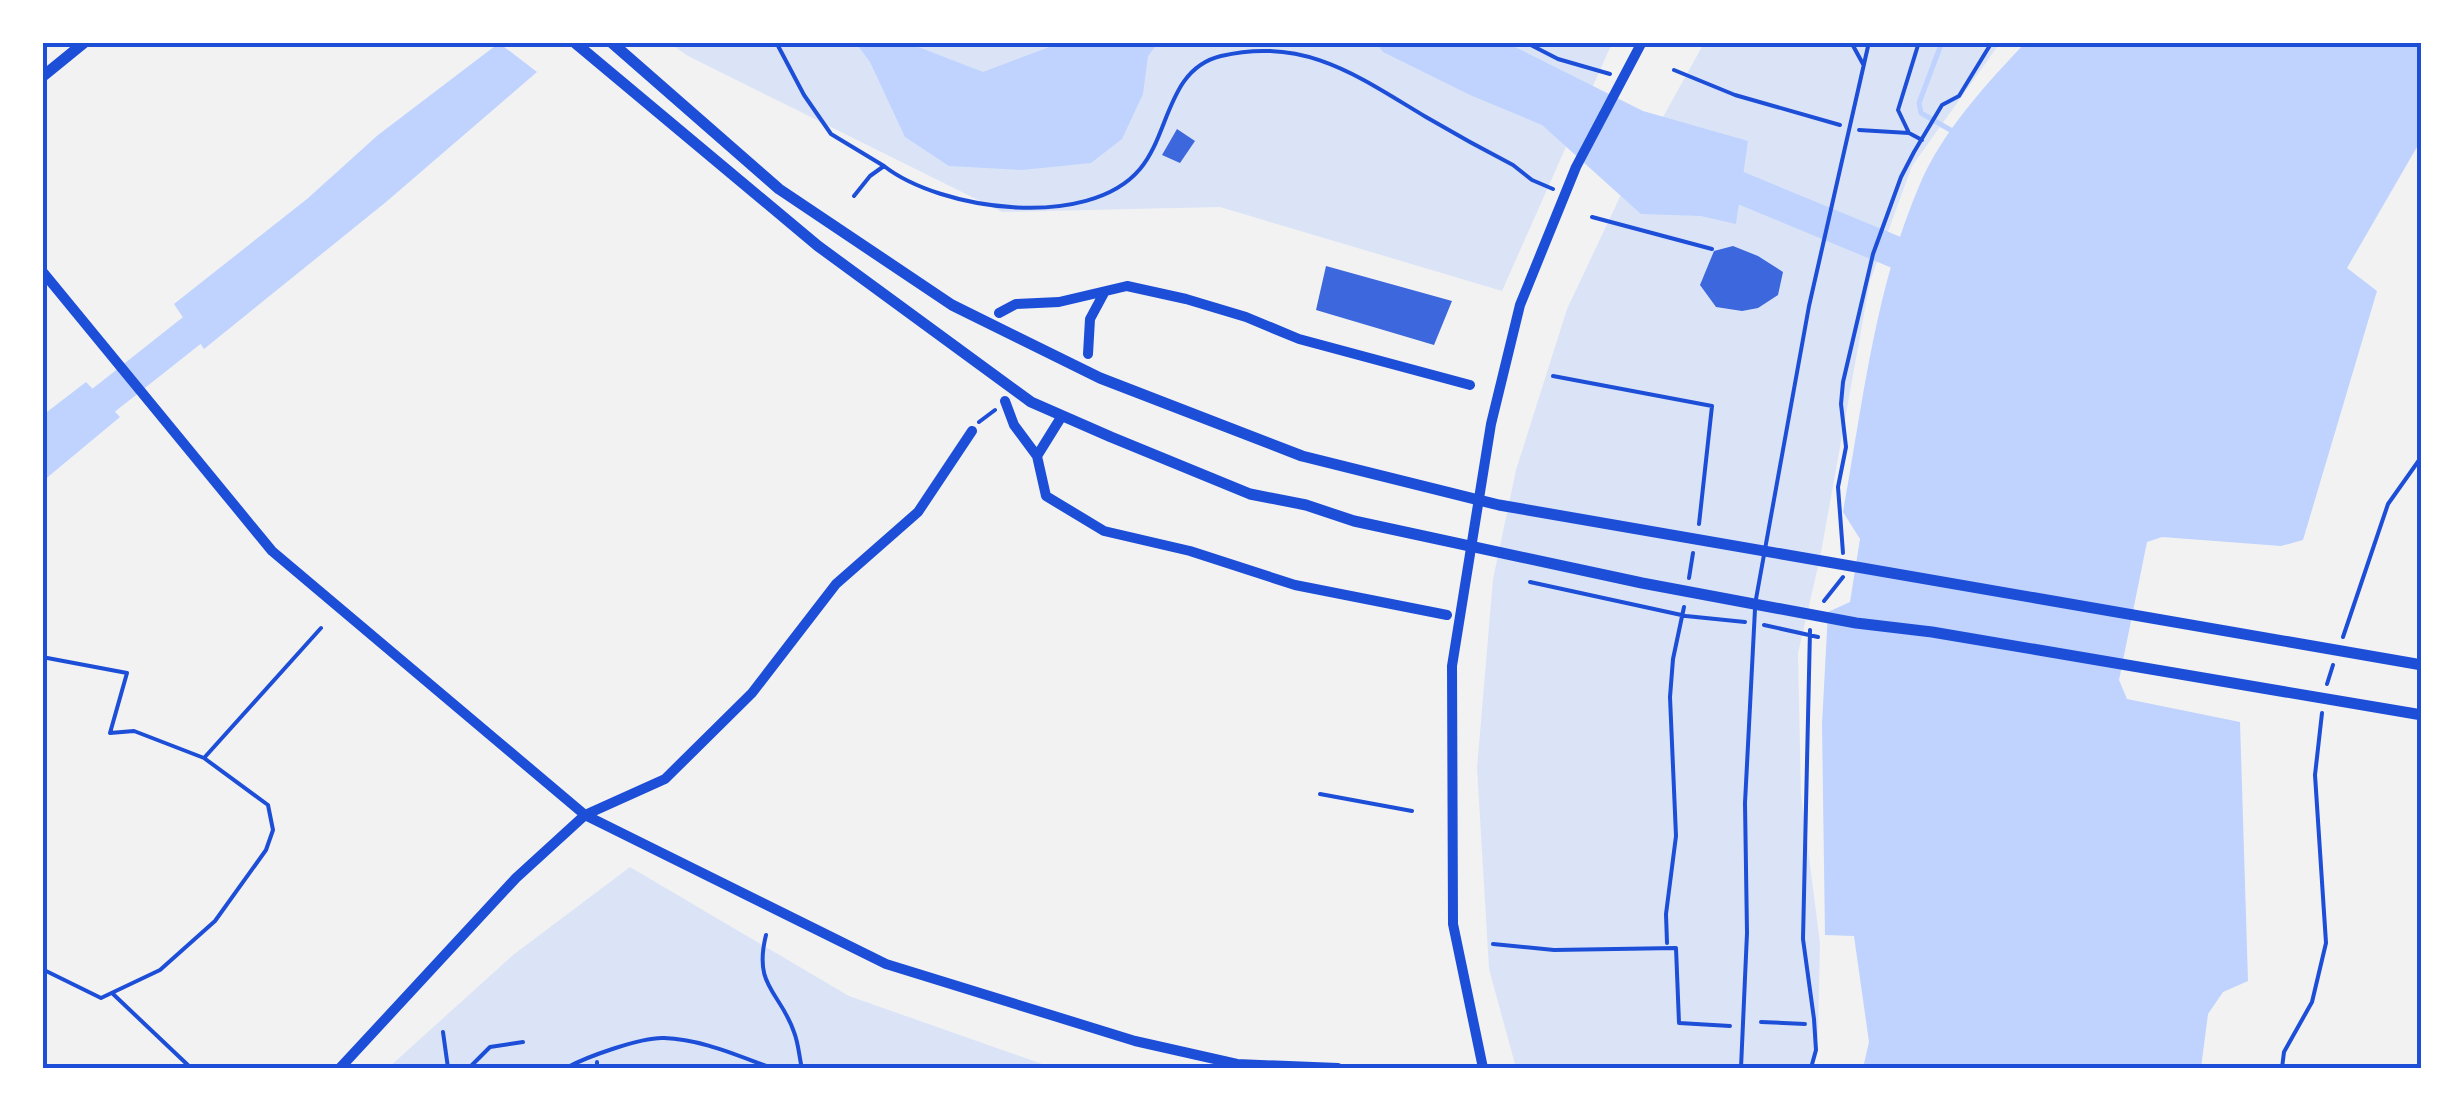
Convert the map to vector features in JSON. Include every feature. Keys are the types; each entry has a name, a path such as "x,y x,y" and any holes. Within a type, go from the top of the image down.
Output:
{"main road":[{"path":"42,77 84,42"},
{"path":"574,42 833,258 1031,402 1250,494 1306,505 1354,522 1428,539 1856,622 2422,716"},
{"path":"612,42 779,190 952,305 1100,378 1302,456 1499,504 2422,664"}],"street":[{"path":"1483,1068 1453,924 1452,666 1491,424 1531,274 1614,80 1642,42"},
{"path":"42,271 272,551 585,814 886,964 1135,1041 1237,1064 1338,1068"},
{"path":"999,313 1016,304 1059,302 1127,286 1186,299 1299,338 1470,385"},
{"path":"1088,354 1090,319 1104,293"},
{"path":"1005,402 1014,425 1037,456 1046,496 1104,530 1190,551 1296,586 1446,615"},
{"path":"1037,456 1060,419"},
{"path":"340,1068 516,878 585,814 664,780 752,694 836,584 918,512 971,429"}],"lane":[{"path":"1851,42 1863,64"},
{"path":"1742,1068 1746,803 1756,586 1810,306 1870,42"},
{"path":"1592,217 1712,249"},
{"path":"204,758 321,628"},
{"path":"42,657 127,673 110,734 134,731 204,758 268,805 273,830 266,850 215,921 160,970 101,998 42,969"},
{"path":"1320,794 1412,811"},
{"path":"112,992 191,1068"}],"path":[{"path":"776,42 804,95 831,134 902,180 977,205 1012,208 1085,202 1118,186 1142,168 1172,100 1195,67 1220,56 1279,53 1336,64 1514,165 1532,180 1557,190"},
{"path":"1525,42 1614,80"},
{"path":"1908,134 1898,110 1919,42"},
{"path":"1818,608 1843,580 1838,487 1846,447 1841,404 1848,350 1873,254 1901,177 1942,104 1959,96 1992,42"},
{"path":"1674,70 1735,95 1804,116 1856,129 1908,134 1922,140"},
{"path":"854,196 884,166"},
{"path":"1553,376 1712,406 1697,533"},
{"path":"971,429 1005,402"},
{"path":"2342,640 2388,504 2422,456"},
{"path":"1688,586 1694,550"},
{"path":"1530,582 1686,616 1746,622"},
{"path":"1668,943 1666,914 1676,836 1670,697 1684,603"},
{"path":"1810,618 1803,939 1816,1050 1811,1068"},
{"path":"1761,625 1818,637"},
{"path":"2325,691 2336,657"},
{"path":"2282,1068 2284,1052 2312,1002 2326,944 2314,775 2323,708"},
{"path":"766,936 760,958 768,986 794,1031 801,1064"},
{"path":"1493,944 1554,950 1676,948 1679,1023 1735,1026"},
{"path":"1761,1022 1805,1024"},
{"path":"444,1032 448,1068"},
{"path":"566,1068 662,1037 772,1068"},
{"path":"469,1068 490,1047 522,1042"}],"shaded area":[{"path":"669,43 1612,43 1502,291 1220,207 1002,212"},
{"path":"1704,43 2000,43 1912,166 1870,281 1820,558 1798,653 1801,794 1820,943 1818,1035 1813,1068 1516,1068 1489,969 1477,768 1493,579 1516,470 1567,309 1627,182"},
{"path":"630,867 849,996 1045,1065 1044,1068 388,1068 513,955"}],"water":[{"path":"499,43 537,72 386,202 204,349 174,304 307,199 378,135"},
{"path":"856,43 908,43 983,72 1060,43 1158,43 1148,56 1143,94 1122,139 1091,163 1022,170 949,166 905,137 870,62"},
{"path":"1376,43 1507,43 1643,111 1748,141 1736,224 1701,216 1641,214 1542,125 1470,95 1383,52"},
{"path":"2025,43 2421,43 2421,140 2347,268 2377,291 2303,540 2281,546 2162,537 2147,542 2119,680 2127,699 2240,722 2248,981 2223,992 2208,1014 2201,1068 1863,1068 1869,1042 1854,936 1825,935 1822,724 1828,612 1850,602 1860,539 1843,512 1881,304 1905,223 1929,165 1966,109"},
{"path":"86,382 120,417 43,481 43,415"}],"building":[{"path":"1177,129 1195,141 1180,163 1162,155"},
{"path":"1733,246 1783,272 1778,295 1758,308 1742,311 1716,307 1700,285 1714,251"},
{"path":"1326,266 1452,301 1434,345 1316,310"}],"waterway":[{"path":"1942,42 1919,103 1921,113 1954,132"},
{"path":"1702,172 1934,268"},
{"path":"42,449 224,305"}]}
